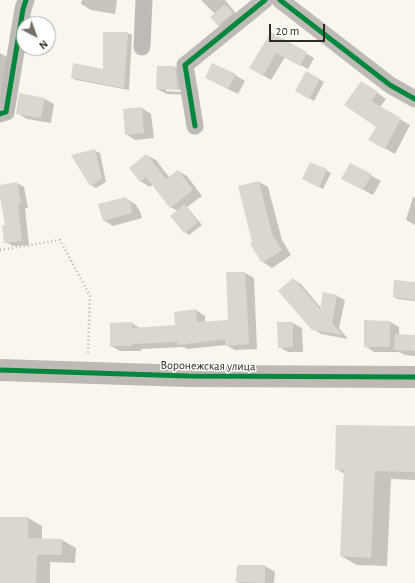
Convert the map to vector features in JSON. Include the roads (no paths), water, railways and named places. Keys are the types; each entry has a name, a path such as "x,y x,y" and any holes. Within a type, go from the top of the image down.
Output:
{"street":[{"path":"0,114 6,112 26,0"},
{"path":"142,47 144,0"},
{"path":"195,126 185,65 265,0"},
{"path":"280,0 390,85 415,99"},
{"name":"Воронежская улица","path":"0,370 188,376 415,377"}]}
